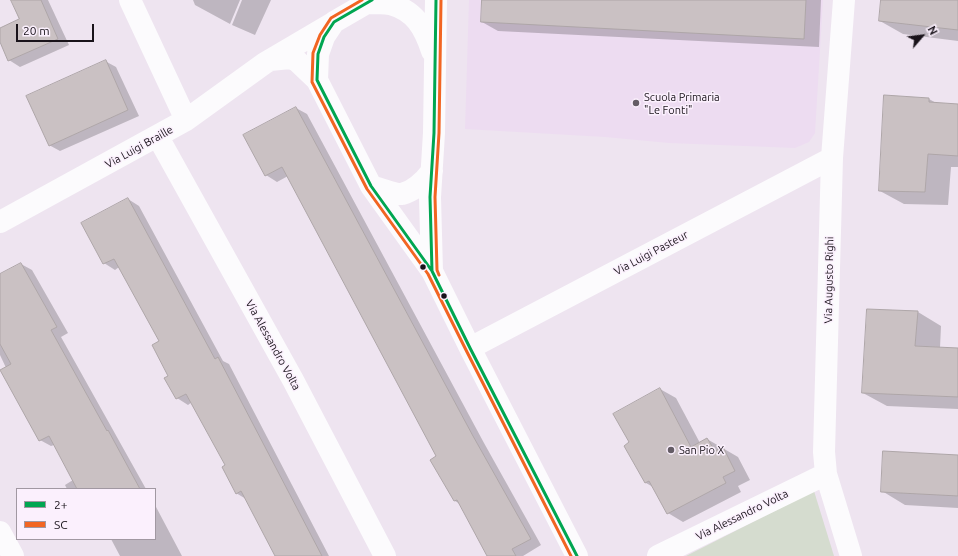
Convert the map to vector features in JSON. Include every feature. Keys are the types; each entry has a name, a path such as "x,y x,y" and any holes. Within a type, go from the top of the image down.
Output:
{"street":[{"path":"130,0 186,120"},
{"path":"432,271 430,197 434,133 436,0"},
{"name":"Via Augusto Righi","path":"844,0 832,158 824,452 826,474 851,556"},
{"path":"370,1 389,4 409,12 421,24 428,38 436,62"},
{"name":"Via Luigi Braille","path":"0,222 158,137 186,120 270,60 370,1"},
{"path":"334,22 324,37 318,54 317,80 371,186 432,271 577,556"},
{"name":"Via Luigi Braille","path":"270,60 290,58 297,61 317,80"},
{"name":"Via Alessandro Volta","path":"158,137 293,380 385,556"},
{"name":"Via Luigi Pasteur","path":"470,348 832,158"},
{"path":"371,186 401,194 414,189 432,171"},
{"name":"Via Alessandro Volta","path":"658,556 826,474"},
{"path":"0,532 13,556"}],"shaded area":[{"path":"469,0 823,0 815,133 809,142 795,148 669,143 605,137 465,129"},
{"path":"814,491 834,556 686,556"}],"building":[{"path":"11,0 41,0 58,39 8,61 0,42 0,28 19,19"},
{"path":"482,0 806,0 804,39 481,22"},
{"path":"881,0 958,0 958,30 879,21"},
{"path":"106,60 128,110 49,146 26,96"},
{"path":"884,95 929,98 929,102 958,104 958,156 928,154 925,192 879,191"},
{"path":"296,107 473,436 531,539 512,549 516,556 487,556 457,500 454,501 430,460 436,456 282,167 265,176 243,135"},
{"path":"128,198 215,359 218,357 322,556 275,556 241,491 236,494 222,467 225,465 186,394 176,399 164,378 168,376 152,345 159,341 114,259 103,264 81,223"},
{"path":"21,263 57,327 51,330 139,488 76,488 49,436 39,441 0,370 11,364 0,344 0,274"},
{"path":"867,309 918,311 915,346 958,348 958,397 862,393"},
{"name":"San Pio X","path":"660,388 691,447 707,438 715,451 723,447 735,471 723,477 726,483 667,514 649,481 645,483 624,446 629,442 613,414"},
{"path":"883,451 958,455 958,496 881,492"}],"transit line":[{"name":"SC","path":"362,0 331,18 320,35 313,53 312,82 367,189 428,274 571,556"},
{"name":"2+","path":"372,0 334,22 324,37 318,54 317,80 371,186 432,271 577,556"},
{"name":"2+","path":"435,277 432,271 430,197 434,133 436,0"},
{"name":"SC","path":"439,275 437,270 435,197 439,133 441,0"}],"place":[{"name":"Scuola Primaria \"Le Fonti\"","path":"636,103"},
{"name":"San Pio X","path":"671,450"}]}
